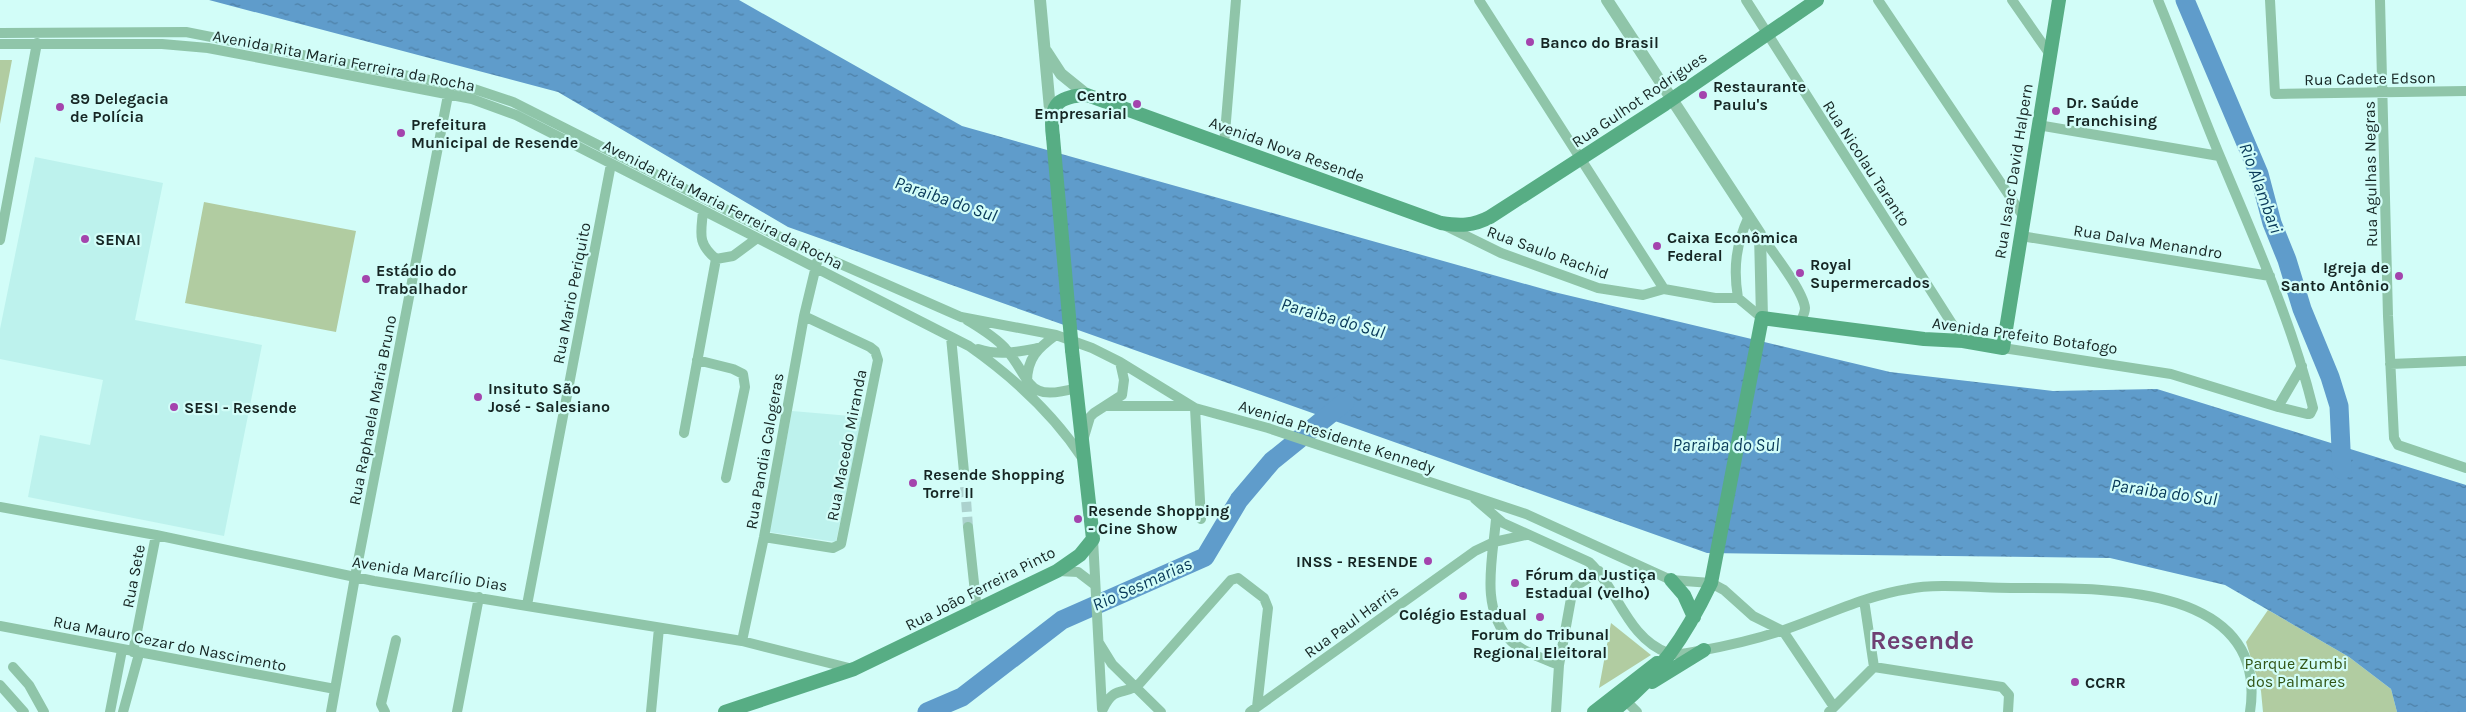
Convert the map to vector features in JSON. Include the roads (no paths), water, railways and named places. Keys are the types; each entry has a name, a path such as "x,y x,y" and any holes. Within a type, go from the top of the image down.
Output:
{"main road":[{"name":"Rua Gulhot Rodrigues","path":"1478,224 1671,100 1818,0"},
{"name":"Rua Isaac David Halpern","path":"2003,348 2058,0"},
{"path":"1087,95 1073,95 1060,99 1056,104 1051,122 1072,350 1093,539"},
{"name":"Avenida Nova Resende","path":"1087,95 1441,223 1459,226 1478,224"},
{"name":"Avenida Prefeito Botafogo","path":"1762,318 1924,339 1963,341 2003,348"},
{"path":"1641,689 1657,672 1694,617 1711,583 1762,318"},
{"name":"Rua João Ferreira Pinto","path":"725,712 854,669 1057,571 1080,555 1093,539"},
{"path":"1671,580 1684,595 1694,617"},
{"path":"1612,712 1641,689 1704,650"},
{"path":"1594,712 1668,655"}],"street":[{"path":"1040,0 1051,122"},
{"path":"1224,145 1236,0"},
{"path":"1479,0 1664,290"},
{"path":"1607,0 1797,289 1805,310 1800,323"},
{"name":"Rua Nicolau Taranto","path":"1746,0 1963,341"},
{"path":"1878,0 2023,216"},
{"path":"2012,0 2049,53"},
{"path":"2158,0 2219,156 2270,276 2302,366 2278,407"},
{"name":"Rua Cadete Edson","path":"2270,0 2275,94 2466,91"},
{"name":"Rua Agulhas Negras","path":"2380,0 2390,364 2394,438 2398,445 2466,468"},
{"name":"Avenida Rita Maria Ferreira da Rocha","path":"0,33 186,32 474,89 513,102 820,256 961,317 1056,334"},
{"path":"0,240 36,43"},
{"name":"Avenida Rita Maria Ferreira da Rocha","path":"0,44 162,44 208,48 472,99 516,115 969,346 1002,369 1024,389 1070,441 1085,462"},
{"path":"1044,49 1061,74 1087,95"},
{"name":"Rua Raphaela Maria Bruno","path":"331,712 446,95 451,84"},
{"path":"2038,125 2219,156"},
{"name":"Rua Mario Periquito","path":"527,605 611,164"},
{"path":"703,211 700,236 706,250 716,259"},
{"path":"1749,216 1736,250 1734,273 1738,298 1762,318"},
{"name":"Rua Saulo Rachid","path":"1441,223 1501,253 1598,288 1643,295 1664,290 1715,298 1738,298"},
{"path":"1760,234 1762,318"},
{"name":"Rua Dalva Menandro","path":"2020,236 2270,276"},
{"path":"716,259 733,256 756,239"},
{"name":"Rua Pandia Calogeras","path":"742,641 764,537 804,316 814,267 820,256"},
{"path":"684,433 716,259"},
{"name":"Rua Macedo Miranda","path":"764,537 833,548 841,544 878,360 875,352 870,347 804,316"},
{"path":"961,317 991,335 1010,354 1035,390 1044,394 1076,388"},
{"path":"1028,382 1029,361 1038,348 1056,334"},
{"name":"Avenida Presidente Kennedy","path":"1056,334 1120,362 1193,407"},
{"path":"951,337 964,472"},
{"path":"969,346 989,353 1010,354 1038,348"},
{"name":"Avenida Prefeito Botafogo","path":"2003,348 2171,374 2307,414 2312,412 2302,366"},
{"path":"697,360 733,369 743,374 745,387 726,478"},
{"path":"2390,364 2466,361"},
{"path":"1083,446 1090,417 1122,395 1124,380 1120,362"},
{"name":"Avenida Presidente Kennedy","path":"1104,406 1193,407 1324,446 1526,514 1671,580 1711,583 1724,590 1752,616 1783,630"},
{"path":"1193,407 1201,520"},
{"name":"Avenida Presidente Kennedy","path":"1473,497 1496,519 1589,562 1599,571 1633,627 1668,655"},
{"name":"Avenida Marcílio Dias","path":"0,507 156,535 355,577 742,641 854,669"},
{"path":"1521,532 1518,520 1526,514"},
{"path":"1496,519 1489,593 1499,625 1512,642 1559,665"},
{"path":"968,527 977,611"},
{"name":"Rua Paul Harris","path":"1254,709 1475,551 1521,532"},
{"name":"Rua Sete","path":"123,712 136,653 156,535"},
{"path":"1093,539 1103,711"},
{"path":"1057,571 1078,572 1095,589"},
{"path":"1556,712 1559,665 1572,593 1576,586 1599,571"},
{"path":"1103,711 1107,699 1116,692 1135,689 1230,580 1238,578 1264,598 1268,608 1254,709"},
{"path":"1668,655 1704,650 1783,630 1864,600 1916,588 2099,588 2134,592 2199,611 2213,619 2238,644 2251,680 2250,712"},
{"path":"456,712 479,596"},
{"path":"1864,600 1874,667"},
{"name":"Rua Mauro Cezar do Nascimento","path":"0,626 335,689"},
{"path":"651,712 659,628"},
{"path":"1783,630 1832,709 1874,667"},
{"path":"1098,639 1112,664 1135,689 1161,712"},
{"path":"386,712 381,704 396,640"},
{"path":"110,712 122,650"},
{"path":"13,667 29,685 44,712"},
{"path":"1874,667 2002,687 2009,695 2008,712"},
{"path":"0,686 24,712"},
{"path":"1626,701 1637,712"}],"water":[{"name":"Paraiba do Sul","path":"209,0 739,0 962,126 1554,292 1890,372 2053,391 2157,389 2466,485 2466,712 2397,712 2391,689 2349,657 2225,585 2110,558 1707,553 788,227 558,92"}],"waterway":[{"name":"Rio Alambari","path":"2185,0 2259,174 2272,223 2287,260 2302,309 2330,377 2339,406 2342,470"},
{"name":"Rio Sesmarias","path":"927,712 962,697 1062,620 1205,557 1239,500 1272,461 1345,402"}],"tunnel":[{"path":"964,472 968,527"}],"place":[{"name":"Banco do Brasil","path":"1530,42"},
{"name":"Restaurante Paulu's","path":"1703,95"},
{"name":"Centro Empresarial","path":"1137,104"},
{"name":"89 Delegacia de Polícia","path":"60,107"},
{"name":"Dr. Saúde Franchising","path":"2056,111"},
{"name":"Prefeitura Municipal de Resende","path":"401,133"},
{"name":"SENAI","path":"85,239"},
{"name":"Caixa Econômica Federal","path":"1657,246"},
{"name":"Royal Supermercados","path":"1800,273"},
{"name":"Igreja de Santo Antônio","path":"2399,276"},
{"name":"Estádio do Trabalhador","path":"366,279"},
{"name":"Insituto São José - Salesiano","path":"478,397"},
{"name":"SESI - Resende","path":"174,407"},
{"name":"Resende Shopping Torre II","path":"913,483"},
{"name":"Resende Shopping - Cine Show","path":"1078,519"},
{"name":"INSS - RESENDE","path":"1428,561"},
{"name":"Fórum da Justiça Estadual (velho)","path":"1515,583"},
{"name":"Colégio Estadual","path":"1463,596"},
{"name":"Forum do Tribunal Regional Eleitoral","path":"1540,617"},
{"name":"CCRR","path":"2075,682"}],"district":[{"name":"Resende","path":"1922,640"}],"park label":[{"name":"Parque Zumbi dos Palmares","path":"2296,672"}]}
